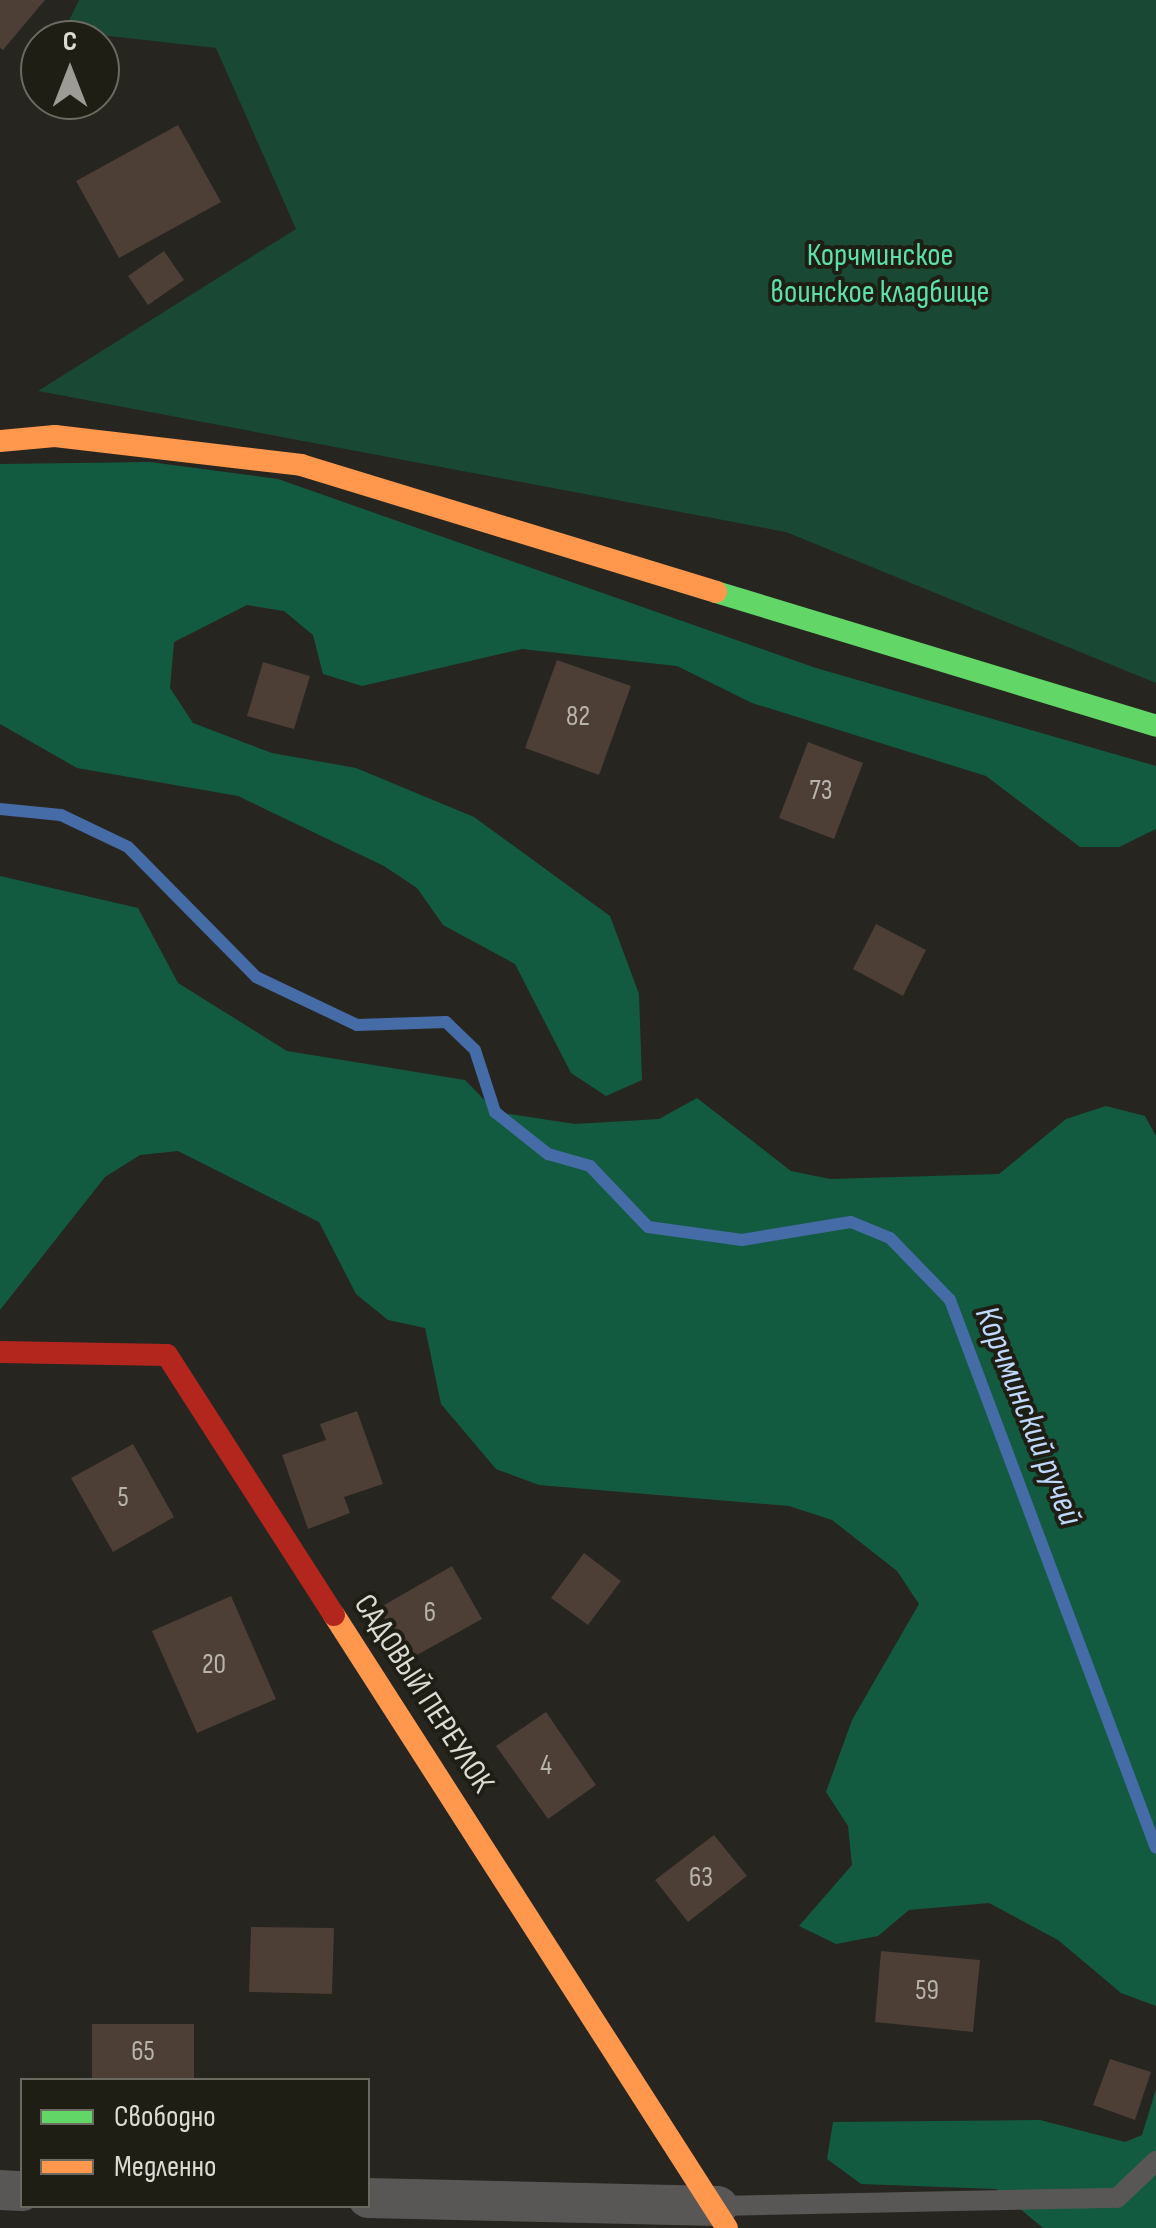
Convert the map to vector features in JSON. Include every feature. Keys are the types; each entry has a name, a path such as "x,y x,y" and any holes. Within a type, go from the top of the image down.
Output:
{"street":[{"path":"0,441 56,436 301,465 1156,726"},
{"name":"САДОВЫЙ ПЕРЕУЛОК","path":"0,1352 167,1356 723,2217"},
{"path":"370,2198 723,2217"}],"lane":[{"path":"723,2217 1117,2198 1156,2162"}],"green space":[{"name":"Корчминское воинское кладбище","path":"79,0 1156,0 1156,683 786,532 38,391 296,229 216,48 120,37 120,20 69,20"},
{"path":"150,462 278,479 816,668 1156,766 1156,829 1119,847 1080,847 986,776 752,703 677,666 522,649 362,686 323,674 313,635 284,611 247,605 174,642 170,688 193,723 272,753 356,768 474,817 610,916 639,994 642,1080 606,1096 571,1073 515,964 443,925 417,888 384,866 238,796 77,768 0,724 0,464"},
{"path":"0,876 138,908 178,983 287,1051 465,1080 496,1112 575,1124 659,1119 697,1098 791,1171 830,1179 999,1174 1066,1119 1106,1106 1145,1116 1156,1136 1156,2006 1121,1993 1058,1940 989,1903 909,1910 878,1936 836,1944 799,1926 852,1865 848,1826 826,1792 852,1720 919,1604 897,1571 832,1520 789,1506 539,1485 496,1469 441,1404 425,1328 388,1320 356,1294 319,1222 178,1151 140,1155 105,1177 0,1310"},
{"path":"1156,2089 1156,2228 1043,2228 996,2189 861,2184 827,2159 833,2122 1040,2120 1125,2142 1142,2135"}],"building":[{"path":"0,0 45,0 28,20 20,20 20,30 3,50"},
{"path":"178,125 221,202 119,258 76,181"},
{"path":"164,251 184,280 148,305 128,276"},
{"path":"557,660 631,686 599,775 525,748"},
{"path":"263,662 310,676 294,729 247,716"},
{"path":"808,742 863,763 834,839 779,818"},
{"path":"876,924 926,950 903,996 853,969"},
{"path":"357,1411 383,1484 344,1497 350,1513 308,1529 282,1455 326,1440 320,1424"},
{"path":"133,1444 174,1517 113,1552 71,1478"},
{"path":"584,1553 621,1581 588,1625 551,1598"},
{"path":"452,1566 482,1619 408,1660 379,1608"},
{"path":"231,1596 276,1699 197,1733 152,1631"},
{"path":"546,1712 596,1785 548,1819 496,1746"},
{"path":"714,1835 747,1876 688,1922 655,1880"},
{"path":"251,1927 334,1928 332,1994 249,1992"},
{"path":"881,1951 980,1960 973,2032 875,2022"},
{"path":"92,2024 194,2024 194,2078 92,2078"},
{"path":"1110,2059 1151,2072 1135,2120 1093,2105"}],"waterway":[{"name":"Корчминский ручей","path":"0,809 61,815 128,847 256,977 357,1025 446,1022 475,1050 495,1112 548,1154 590,1166 648,1227 742,1240 851,1222 890,1238 950,1300 1156,1848"}],"traffic: fast":[{"path":"716,592 1156,726"}],"traffic: slow":[{"path":"0,441 55,436 301,465 716,592"},
{"path":"334,1615 727,2228"}],"traffic: jam":[{"path":"0,1352 167,1355 334,1615"}]}
